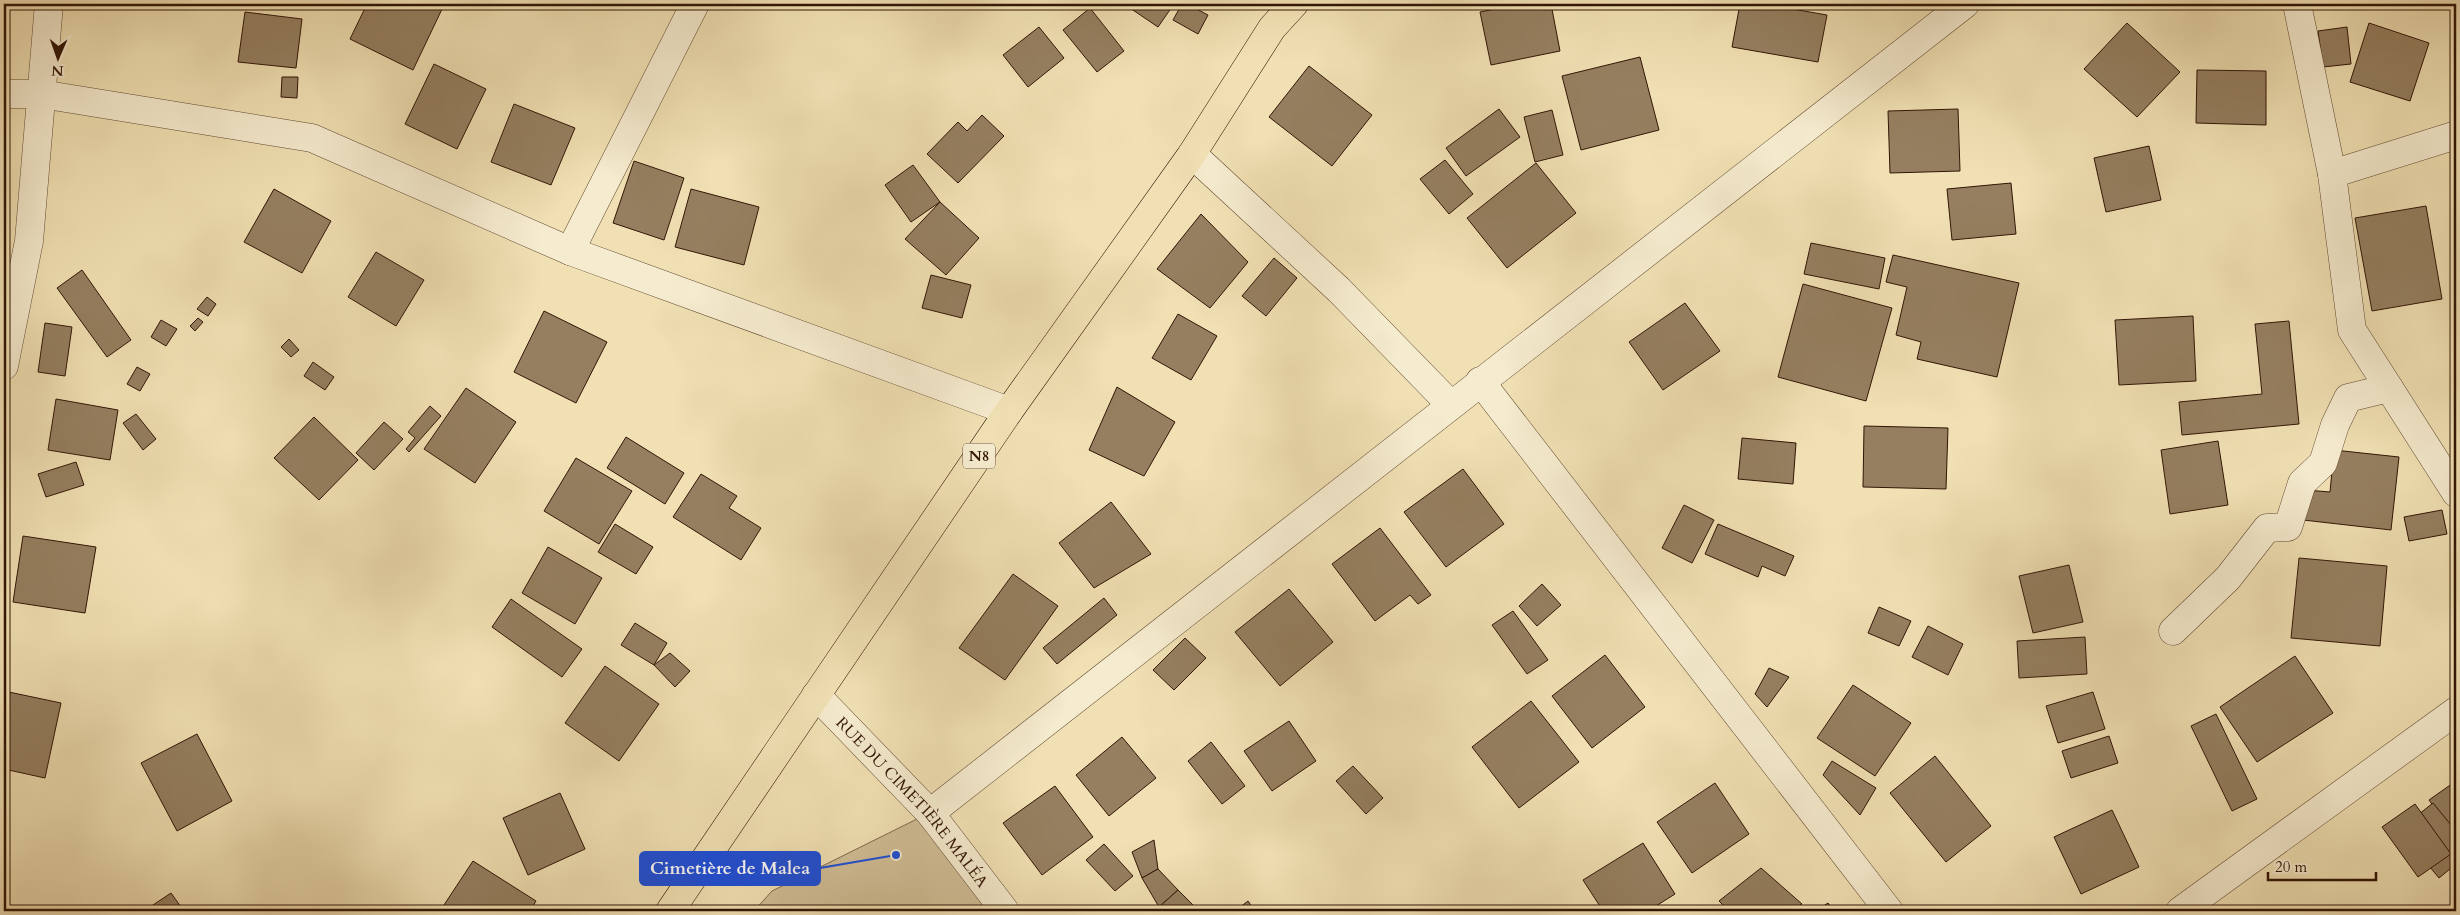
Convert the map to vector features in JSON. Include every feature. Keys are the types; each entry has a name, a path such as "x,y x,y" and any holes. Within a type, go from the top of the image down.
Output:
{"main road":[{"name":"N8","path":"670,911 1010,411 1192,154 1272,28 1294,4"}],"street":[{"path":"4,366 29,240 49,4"},
{"path":"570,250 695,4"},
{"path":"2297,4 2332,174 2352,330 2456,493"},
{"path":"930,813 1451,405 1953,8"},
{"path":"4,94 41,94 312,138 570,250 1010,411"},
{"path":"2332,174 2456,135"},
{"path":"1192,154 1339,290 1451,405"},
{"path":"1480,381 1889,911"},
{"path":"2173,631 2228,578 2267,528 2288,527 2302,483 2323,463 2335,425 2348,398 2389,388"},
{"name":"RUE DU CIMETIÈRE MALÉA","path":"816,696 930,813 1006,911"},
{"path":"2180,911 2456,711"}],"shaded area":[{"path":"919,818 990,911 754,911 772,891"}],"building":[{"path":"367,4 437,4 443,7 413,70 350,39"},
{"path":"1124,4 1174,4 1158,27"},
{"path":"1182,4 1187,4 1208,15 1198,34 1173,20"},
{"path":"1520,4 1551,4 1560,51 1491,65 1480,12"},
{"path":"1740,4 1764,4 1827,15 1818,62 1732,47"},
{"path":"1090,8 1124,51 1097,72 1063,30"},
{"path":"245,12 302,19 296,68 238,62"},
{"path":"2127,23 2180,72 2137,117 2084,69"},
{"path":"2369,23 2429,43 2410,101 2350,82"},
{"path":"1039,27 1064,58 1028,87 1003,55"},
{"path":"2347,27 2351,64 2323,67 2318,31"},
{"path":"1640,57 1659,130 1581,150 1562,76"},
{"path":"434,64 486,89 457,149 405,124"},
{"path":"1309,66 1372,115 1332,166 1269,117"},
{"path":"2197,70 2266,71 2266,125 2196,123"},
{"path":"282,77 298,77 297,98 281,97"},
{"path":"514,104 575,128 551,185 491,162"},
{"path":"1499,109 1520,137 1466,176 1446,148"},
{"path":"1958,109 1960,171 1890,173 1888,111"},
{"path":"1552,110 1563,155 1535,162 1524,117"},
{"path":"982,115 1004,136 958,183 927,154 958,122 967,131"},
{"path":"2149,146 2161,200 2106,212 2094,158"},
{"path":"1445,160 1473,194 1449,214 1420,179"},
{"path":"634,161 684,178 664,240 613,223"},
{"path":"1536,163 1576,213 1507,268 1467,218"},
{"path":"913,165 940,202 911,222 885,185"},
{"path":"2011,183 2016,234 1952,240 1947,189"},
{"path":"274,189 331,221 302,273 244,242"},
{"path":"691,189 759,207 744,265 675,247"},
{"path":"940,202 979,238 946,275 905,239"},
{"path":"2426,206 2442,299 2372,311 2355,218"},
{"path":"1201,214 1248,262 1210,308 1157,269"},
{"path":"1811,243 1885,258 1879,289 1804,274"},
{"path":"376,252 424,280 396,326 348,297"},
{"path":"1893,255 2019,283 1997,377 1917,359 1921,342 1896,335 1907,287 1886,282"},
{"path":"1274,258 1297,278 1266,316 1242,296"},
{"path":"82,270 131,340 107,357 57,288"},
{"path":"931,275 971,285 962,318 922,308"},
{"path":"1803,284 1892,308 1866,401 1778,377"},
{"path":"207,297 216,304 208,316 197,309"},
{"path":"1685,303 1720,351 1663,390 1629,342"},
{"path":"544,311 607,342 576,403 514,372"},
{"path":"1178,314 1217,336 1191,380 1152,358"},
{"path":"2193,316 2196,381 2119,385 2115,320"},
{"path":"198,318 203,322 195,331 190,326"},
{"path":"161,320 177,329 166,346 151,337"},
{"path":"2289,321 2299,424 2182,435 2179,402 2262,394 2255,324"},
{"path":"45,323 72,327 65,376 38,372"},
{"path":"289,339 299,350 291,357 281,347"},
{"path":"313,362 334,377 325,390 304,376"},
{"path":"137,367 150,374 140,391 127,384"},
{"path":"1117,387 1175,422 1144,476 1089,450"},
{"path":"466,388 516,422 475,483 424,449"},
{"path":"56,399 118,410 110,460 48,450"},
{"path":"430,406 441,416 409,452 406,449 415,438 408,432"},
{"path":"136,414 156,439 143,450 123,423"},
{"path":"314,417 358,460 319,500 274,458"},
{"path":"384,422 403,439 374,470 356,453"},
{"path":"1864,426 1948,428 1946,489 1863,487"},
{"path":"626,437 684,473 665,504 607,468"},
{"path":"1742,438 1796,443 1793,484 1738,479"},
{"path":"2218,441 2228,505 2170,514 2161,450"},
{"path":"2334,450 2399,457 2391,530 2303,520 2306,490 2330,492"},
{"path":"576,458 632,491 599,544 544,511"},
{"path":"76,462 84,485 46,497 38,474"},
{"path":"1463,469 1504,524 1446,567 1404,512"},
{"path":"701,474 737,496 729,508 761,528 741,560 673,517"},
{"path":"1111,502 1151,554 1094,588 1059,543"},
{"path":"1684,505 1714,520 1692,563 1662,548"},
{"path":"2442,510 2447,534 2409,541 2404,517"},
{"path":"615,524 653,547 636,574 598,552"},
{"path":"1718,524 1794,556 1785,576 1762,566 1758,577 1705,554"},
{"path":"1380,528 1431,595 1418,604 1410,595 1375,621 1332,564"},
{"path":"23,536 96,547 85,613 13,602"},
{"path":"548,547 602,578 575,624 522,593"},
{"path":"2299,558 2387,566 2380,646 2291,638"},
{"path":"2069,565 2083,622 2033,633 2019,576"},
{"path":"1013,574 1058,606 1005,680 959,648"},
{"path":"1542,584 1561,605 1537,626 1519,606"},
{"path":"1289,589 1333,642 1280,686 1235,632"},
{"path":"1104,598 1117,615 1057,664 1043,648"},
{"path":"511,599 582,649 562,677 492,627"},
{"path":"1879,607 1911,621 1899,646 1868,633"},
{"path":"1513,611 1548,660 1527,674 1492,625"},
{"path":"635,623 667,643 654,665 621,645"},
{"path":"1928,626 1963,644 1948,675 1912,657"},
{"path":"2085,637 2087,674 2019,678 2017,641"},
{"path":"1185,638 1206,658 1174,690 1153,670"},
{"path":"670,653 690,671 675,687 654,665"},
{"path":"1605,655 1645,707 1592,748 1552,696"},
{"path":"2295,656 2333,713 2257,762 2220,707"},
{"path":"605,666 659,704 619,761 565,723"},
{"path":"1769,668 1789,677 1767,707 1755,694"},
{"path":"1853,685 1911,723 1875,776 1817,738"},
{"path":"4,691 61,703 45,778 4,769"},
{"path":"2093,692 2105,729 2058,743 2046,706"},
{"path":"1531,701 1579,762 1519,808 1472,747"},
{"path":"2216,714 2257,799 2232,811 2191,726"},
{"path":"1289,721 1316,761 1272,791 1244,751"},
{"path":"197,734 232,801 177,831 141,763"},
{"path":"2109,736 2118,763 2071,778 2062,751"},
{"path":"1122,737 1156,778 1109,816 1076,775"},
{"path":"1211,742 1245,786 1222,804 1188,761"},
{"path":"1935,756 1991,826 1946,862 1890,793"},
{"path":"1832,761 1876,788 1860,815 1823,775"},
{"path":"1353,766 1383,798 1366,814 1336,781"},
{"path":"2456,781 2456,838 2429,800"},
{"path":"1715,783 1749,834 1692,873 1657,822"},
{"path":"1055,786 1093,837 1042,875 1003,823"},
{"path":"560,793 585,849 528,875 503,818"},
{"path":"2433,803 2456,831 2456,864 2439,878 2399,830"},
{"path":"2415,804 2451,854 2418,877 2382,827"},
{"path":"2112,810 2139,867 2081,894 2054,837"},
{"path":"1154,840 1158,869 1142,878 1132,852"},
{"path":"1643,843 1675,894 1648,911 1603,911 1583,880"},
{"path":"1104,844 1133,876 1115,891 1086,860"},
{"path":"473,861 536,901 530,911 440,911"},
{"path":"1761,868 1802,904 1791,911 1729,911 1719,901"},
{"path":"1158,869 1178,890 1159,907 1142,878"},
{"path":"1178,890 1197,911 1163,911 1159,907"},
{"path":"171,893 184,911 144,911"},
{"path":"1248,901 1255,911 1235,911"},
{"path":"1828,903 1834,911 1816,911"}],"place":[{"name":"Cimetière de Malea","path":"896,855"}]}
